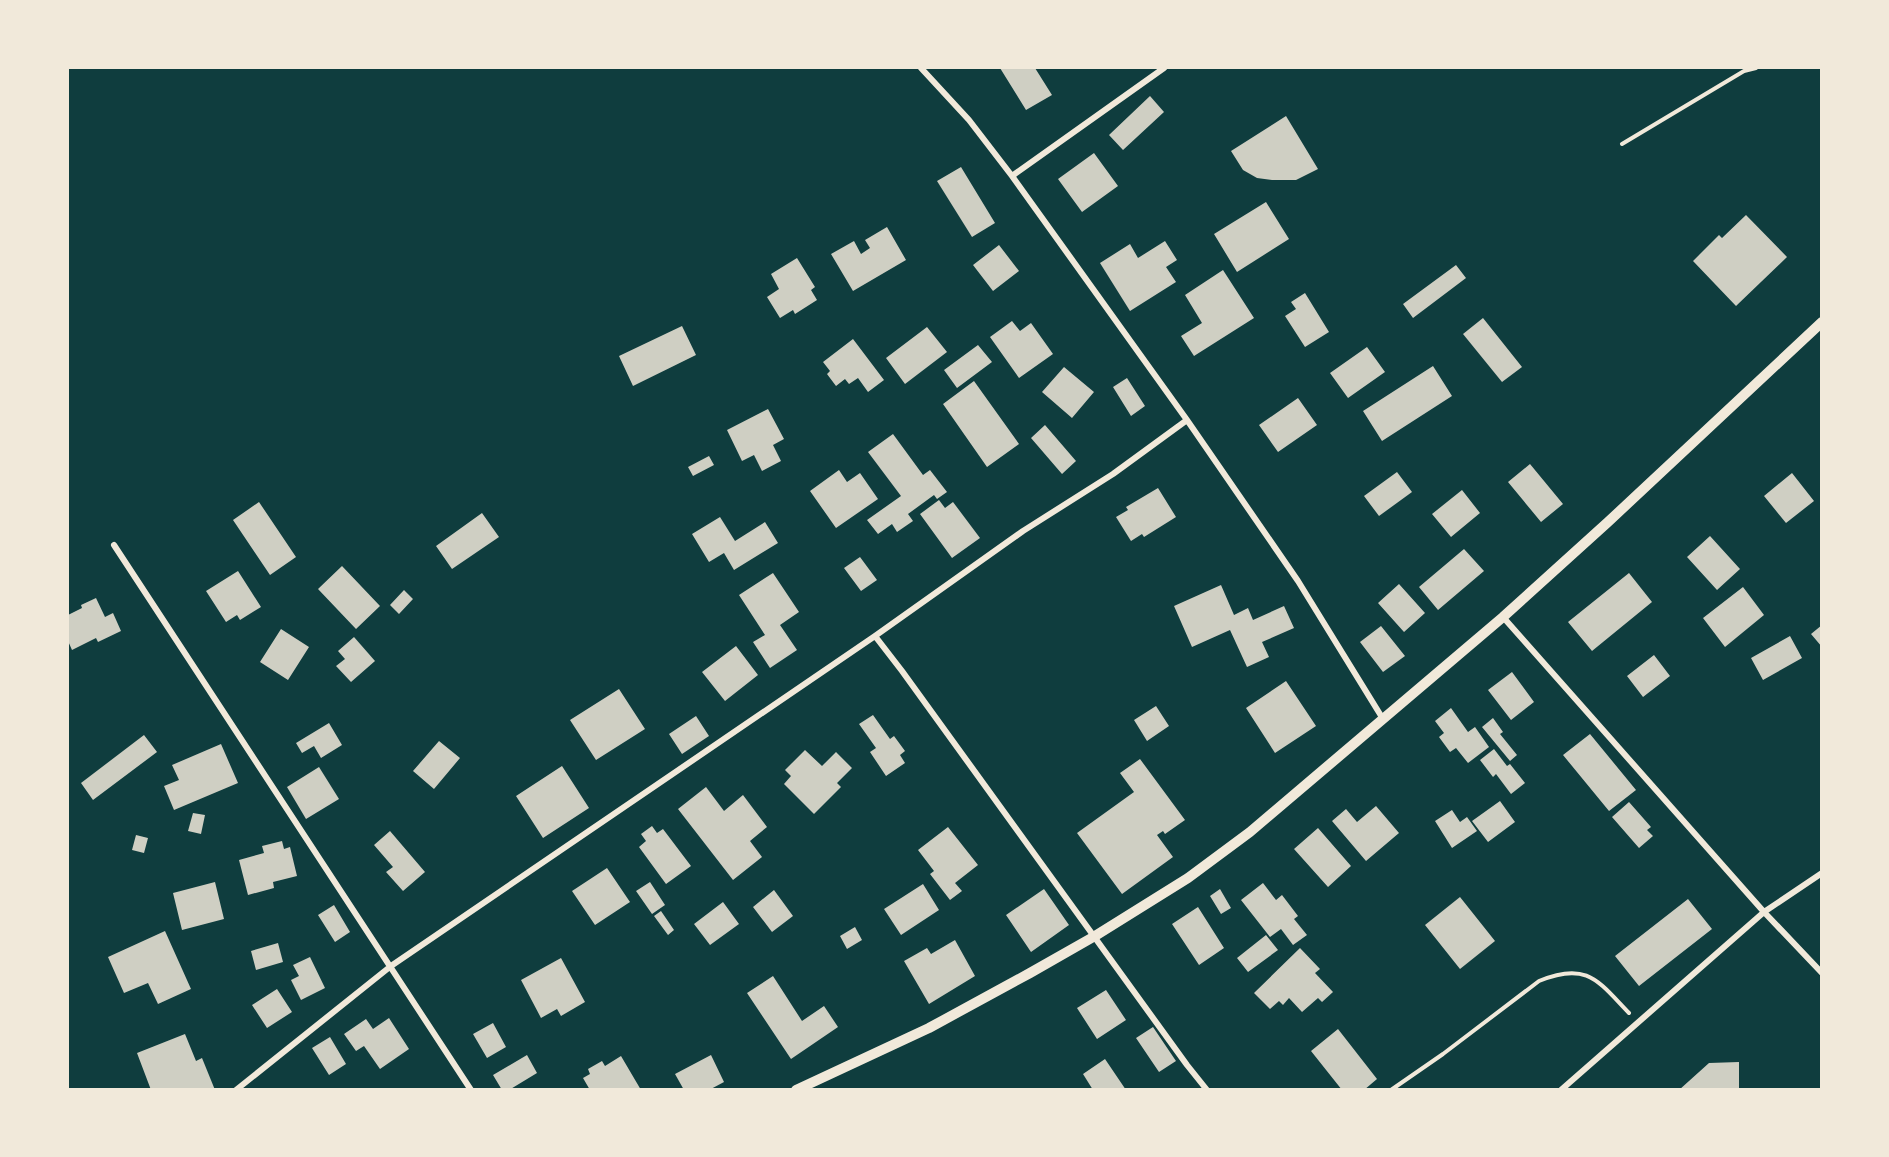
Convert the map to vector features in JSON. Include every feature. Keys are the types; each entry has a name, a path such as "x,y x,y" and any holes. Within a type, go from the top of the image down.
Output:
{"street":[{"path":"921,68 969,120 1012,176 1187,420 1298,581 1383,719"},
{"path":"1012,176 1164,68"},
{"path":"796,1089 929,1028 1095,936 1188,878 1241,838 1503,617 1821,322"},
{"path":"236,1089 392,966 875,636 1023,531 1113,474 1187,420"},
{"path":"114,545 471,1089"},
{"path":"1503,617 1821,974"},
{"path":"875,636 1187,1065 1207,1089"},
{"path":"1561,1089 1764,912 1821,873"}],"path":[{"path":"1623,144 1744,71 1756,68"},
{"path":"1391,1089 1443,1054 1539,981 1551,976 1564,973 1582,974 1596,979 1638,1023"}],"building":[{"path":"1000,68 1035,68 1052,95 1026,110"},
{"path":"1150,96 1164,112 1123,150 1109,135"},
{"path":"1286,116 1318,169 1296,180 1257,178 1243,170 1231,151"},
{"path":"1094,153 1118,186 1082,212 1058,179"},
{"path":"961,167 995,223 972,237 937,181"},
{"path":"1266,202 1289,239 1237,272 1214,234"},
{"path":"1746,215 1787,257 1736,306 1693,261 1719,235 1722,238"},
{"path":"887,227 906,260 853,291 831,254 854,241 861,254 870,248 865,240"},
{"path":"1165,241 1177,260 1166,267 1176,282 1130,311 1100,263 1130,244 1138,258"},
{"path":"999,245 1019,271 993,291 973,265"},
{"path":"797,258 815,287 811,290 817,300 795,314 793,310 780,318 767,297 779,289 771,274"},
{"path":"1456,265 1466,278 1413,318 1403,304"},
{"path":"1223,270 1254,318 1194,356 1181,336 1202,323 1185,295"},
{"path":"1305,293 1329,332 1305,347 1285,316 1296,309 1291,302"},
{"path":"1483,318 1522,367 1502,382 1463,334"},
{"path":"1012,321 1020,331 1031,323 1053,354 1019,378 990,337"},
{"path":"682,326 696,355 633,386 619,356"},
{"path":"927,327 947,352 905,384 886,358"},
{"path":"853,339 884,380 868,392 858,378 849,384 845,379 836,386 827,374 830,371 823,362"},
{"path":"978,345 992,362 957,388 944,370"},
{"path":"1367,347 1385,372 1348,398 1330,373"},
{"path":"1433,366 1452,396 1382,441 1363,411"},
{"path":"1064,367 1094,392 1072,418 1042,392"},
{"path":"1127,378 1145,406 1131,416 1113,387"},
{"path":"974,381 1019,444 987,467 943,404"},
{"path":"1298,398 1317,425 1278,452 1259,425"},
{"path":"768,409 784,439 773,445 781,461 762,471 754,455 742,461 727,430"},
{"path":"1045,425 1076,461 1062,474 1031,438"},
{"path":"893,434 923,475 930,470 947,492 937,499 934,495 908,514 913,521 897,532 892,524 878,534 867,520 901,496 868,452"},
{"path":"709,456 714,465 693,476 688,467"},
{"path":"1530,464 1563,504 1541,522 1508,482"},
{"path":"839,470 847,482 860,473 878,499 836,528 810,491"},
{"path":"1397,472 1412,492 1379,516 1364,496"},
{"path":"1792,473 1814,501 1786,523 1764,496"},
{"path":"1158,488 1176,517 1144,537 1142,534 1131,541 1116,517 1128,510 1126,507"},
{"path":"1462,490 1480,513 1451,537 1432,514"},
{"path":"939,500 945,508 953,502 980,538 952,558 920,514"},
{"path":"259,502 296,557 270,575 233,520"},
{"path":"482,513 499,537 452,569 436,546"},
{"path":"720,517 735,541 765,522 778,543 734,570 724,553 709,562 692,534"},
{"path":"1710,536 1740,569 1717,590 1687,557"},
{"path":"1464,549 1484,571 1438,610 1419,587"},
{"path":"860,557 877,580 861,591 844,568"},
{"path":"342,566 380,606 356,629 318,589"},
{"path":"238,571 261,607 240,620 237,615 226,622 206,591"},
{"path":"773,573 799,612 780,625 797,650 770,668 753,642 765,635 739,595"},
{"path":"1629,573 1652,602 1592,651 1568,622"},
{"path":"1399,584 1425,613 1404,632 1378,603"},
{"path":"1221,585 1234,615 1248,608 1253,620 1284,606 1294,628 1262,642 1269,657 1247,667 1230,630 1192,647 1174,606"},
{"path":"1743,587 1764,615 1725,647 1703,618"},
{"path":"404,590 413,599 399,614 390,605"},
{"path":"96,598 105,617 113,613 121,631 98,642 96,638 72,650 68,641 68,615 82,608 81,605"},
{"path":"1822,625 1822,647 1811,634"},
{"path":"1381,626 1405,656 1383,672 1360,642"},
{"path":"281,629 309,647 288,680 260,662"},
{"path":"1790,636 1802,658 1763,680 1751,658"},
{"path":"354,637 375,661 351,682 336,666 345,659 338,651"},
{"path":"736,646 758,675 725,701 702,672"},
{"path":"1654,655 1670,676 1643,697 1627,676"},
{"path":"1512,672 1534,702 1511,720 1488,690"},
{"path":"1286,681 1316,726 1275,753 1246,708"},
{"path":"619,689 645,729 596,760 570,720"},
{"path":"1156,706 1169,726 1147,741 1134,720"},
{"path":"1451,708 1468,732 1475,727 1489,747 1468,763 1456,748 1450,752 1439,737 1444,733 1435,721"},
{"path":"873,715 890,739 894,736 905,751 900,755 905,763 886,776 870,752 876,748 859,724"},
{"path":"696,716 709,736 682,754 669,734"},
{"path":"1493,718 1503,732 1500,734 1517,755 1510,761 1482,727"},
{"path":"329,723 342,745 321,758 314,746 302,753 296,743"},
{"path":"1590,734 1636,790 1609,811 1563,755"},
{"path":"144,735 157,752 93,800 81,783"},
{"path":"439,741 460,758 434,789 413,771"},
{"path":"221,744 238,783 174,810 164,786 179,780 172,765"},
{"path":"1494,749 1507,766 1510,764 1525,783 1511,794 1496,774 1493,777 1480,760"},
{"path":"805,750 822,766 836,752 852,768 837,783 841,787 814,814 784,784 791,776 785,770"},
{"path":"1140,759 1185,820 1165,834 1163,831 1157,835 1173,857 1122,894 1077,833 1134,792 1120,773"},
{"path":"562,766 589,808 543,838 516,796"},
{"path":"319,767 339,799 306,819 287,787"},
{"path":"706,787 724,811 743,795 767,827 750,841 762,857 733,880 678,809"},
{"path":"1500,801 1515,822 1488,842 1472,821"},
{"path":"1629,802 1651,827 1647,830 1653,836 1639,848 1612,817"},
{"path":"1376,806 1399,833 1366,861 1332,821 1346,809 1357,822"},
{"path":"1452,810 1460,822 1467,817 1477,831 1452,848 1435,821"},
{"path":"193,813 205,815 201,834 188,831"},
{"path":"652,826 657,833 663,829 691,866 666,884 639,847 646,841 641,834"},
{"path":"948,827 978,865 955,883 962,891 950,900 930,874 934,871 918,850"},
{"path":"1318,828 1351,866 1328,887 1294,849"},
{"path":"390,831 425,872 403,891 386,872 393,867 374,845"},
{"path":"136,835 148,838 144,853 132,850"},
{"path":"282,841 284,849 290,847 297,876 273,882 274,888 248,895 239,860 264,853 262,846"},
{"path":"607,868 630,902 595,925 572,891"},
{"path":"215,882 224,919 182,930 173,893"},
{"path":"650,882 665,905 652,914 636,891"},
{"path":"1263,883 1276,900 1282,895 1298,916 1294,919 1307,935 1293,945 1281,929 1270,937 1241,900"},
{"path":"923,884 939,910 901,935 884,909"},
{"path":"1044,889 1069,925 1031,952 1006,915"},
{"path":"1220,889 1231,908 1221,914 1210,896"},
{"path":"774,890 793,916 772,932 753,907"},
{"path":"1460,897 1495,941 1460,969 1425,925"},
{"path":"1688,899 1712,929 1639,986 1615,956"},
{"path":"723,902 739,924 710,945 694,924"},
{"path":"334,905 350,932 335,942 318,915"},
{"path":"1198,907 1224,948 1199,965 1172,924"},
{"path":"661,911 674,930 668,935 654,916"},
{"path":"855,927 862,940 847,949 840,936"},
{"path":"165,931 191,989 158,1004 148,983 124,993 108,957"},
{"path":"1266,935 1278,950 1248,972 1237,958"},
{"path":"955,940 975,976 929,1004 904,961 927,948 931,954"},
{"path":"278,943 283,962 256,970 251,951"},
{"path":"1300,948 1320,969 1315,973 1333,992 1322,1002 1318,998 1302,1012 1289,998 1283,1005 1279,1001 1270,1009 1254,993"},
{"path":"310,957 325,988 301,1000 291,980 299,976 293,965"},
{"path":"561,958 585,1002 561,1016 557,1009 541,1018 521,980"},
{"path":"773,976 802,1021 824,1006 838,1027 791,1059 747,993"},
{"path":"277,989 292,1012 267,1028 252,1005"},
{"path":"1106,990 1126,1020 1097,1039 1077,1008"},
{"path":"389,1018 409,1049 380,1069 364,1046 356,1051 344,1034 366,1019 373,1029"},
{"path":"493,1023 506,1047 487,1058 473,1034"},
{"path":"1153,1027 1176,1061 1159,1072 1136,1038"},
{"path":"1338,1029 1377,1079 1364,1090 1342,1090 1311,1051"},
{"path":"185,1034 196,1061 202,1058 215,1090 151,1090 137,1053"},
{"path":"330,1037 346,1064 329,1075 312,1048"},
{"path":"527,1055 537,1073 509,1090 502,1090 493,1075"},
{"path":"711,1055 724,1082 709,1090 684,1090 675,1074"},
{"path":"621,1056 641,1090 590,1090 583,1078 590,1074 588,1069 602,1061 605,1066"},
{"path":"1105,1059 1126,1090 1093,1090 1083,1074"},
{"path":"1739,1062 1739,1090 1679,1090 1709,1063"}]}
